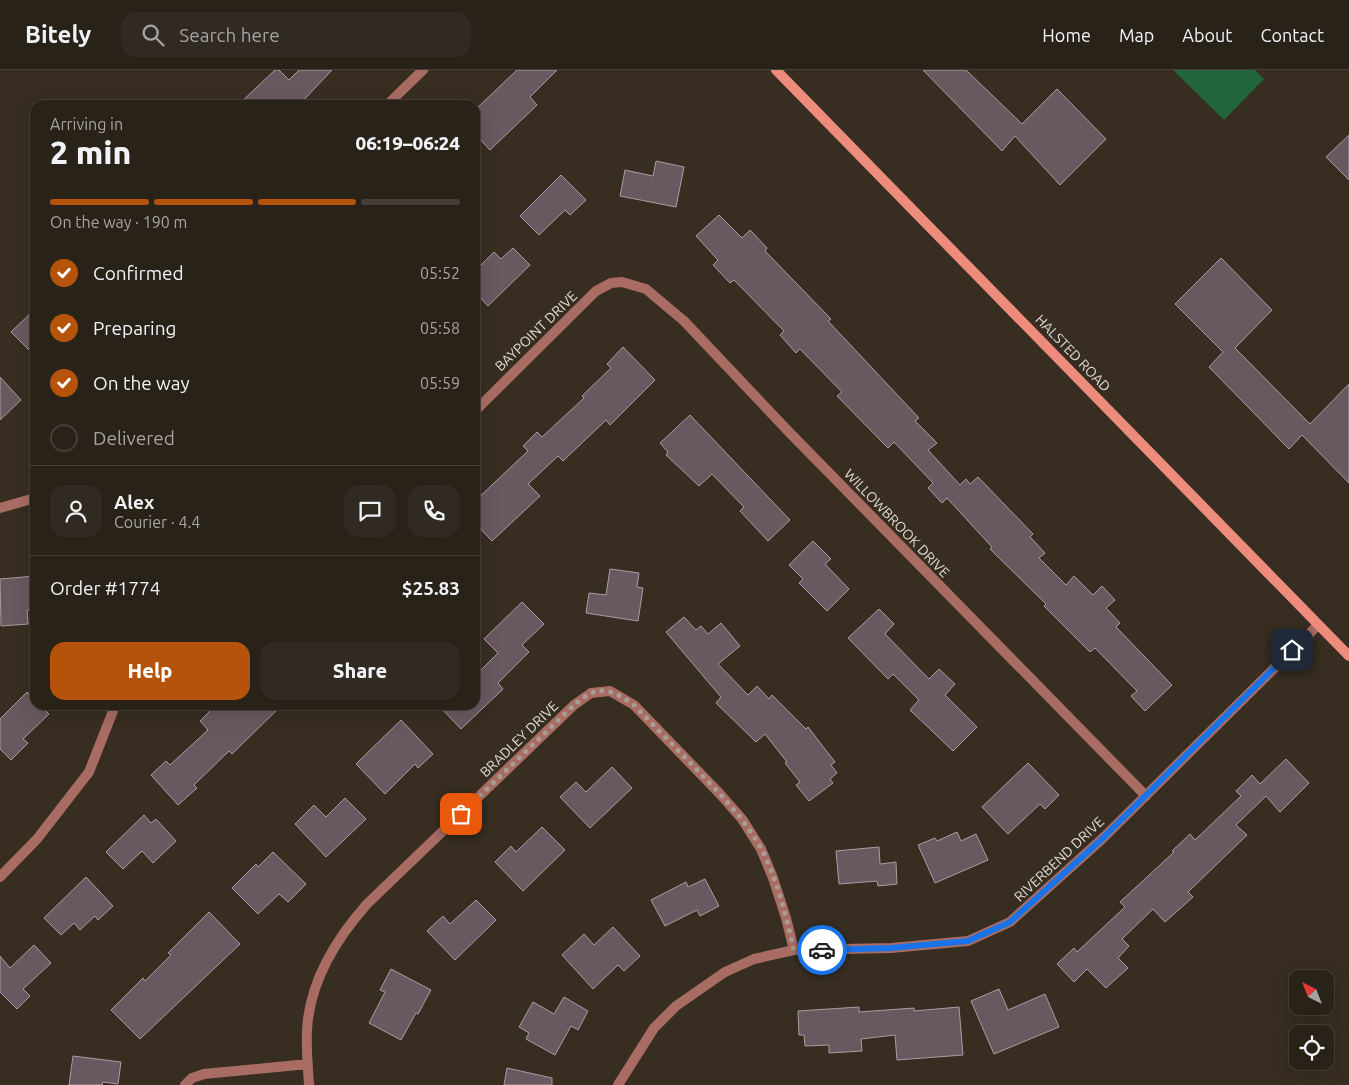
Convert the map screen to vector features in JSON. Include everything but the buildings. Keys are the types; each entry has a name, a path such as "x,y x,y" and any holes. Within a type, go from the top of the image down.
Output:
{"street":[{"path":"392,100 423,70"},
{"name":"HALSTED ROAD","path":"776,70 1349,656"},
{"name":"BAYPOINT DRIVE","path":"480,406 529,355 596,291 611,283 622,282"},
{"name":"WILLOWBROOK DRIVE","path":"622,282 646,289 684,321 850,494 1146,796"},
{"path":"0,508 30,499"},
{"name":"RIVERBEND DRIVE","path":"618,1085 654,1028 676,1006 724,972 754,959 794,950 891,948 968,941 1010,922 1102,839 1318,625"},
{"name":"BRADLEY DRIVE","path":"309,1085 307,1030 311,1004 328,959 349,924 367,904 514,762 574,705 591,693 610,691 634,705 742,819 761,849 773,878 794,950"},
{"path":"0,877 37,840 89,772 113,710"},
{"path":"185,1085 192,1078 204,1074 308,1064"}],"green space":[{"path":"1173,70 1255,70 1264,79 1224,120"}],"way so far":[{"path":"461,814 574,705 591,693 610,691 634,705 742,819 761,849 773,878 794,950 822,950"}],"route":[{"path":"822,950 891,948 968,941 1010,922 1102,839 1292,650"}]}
